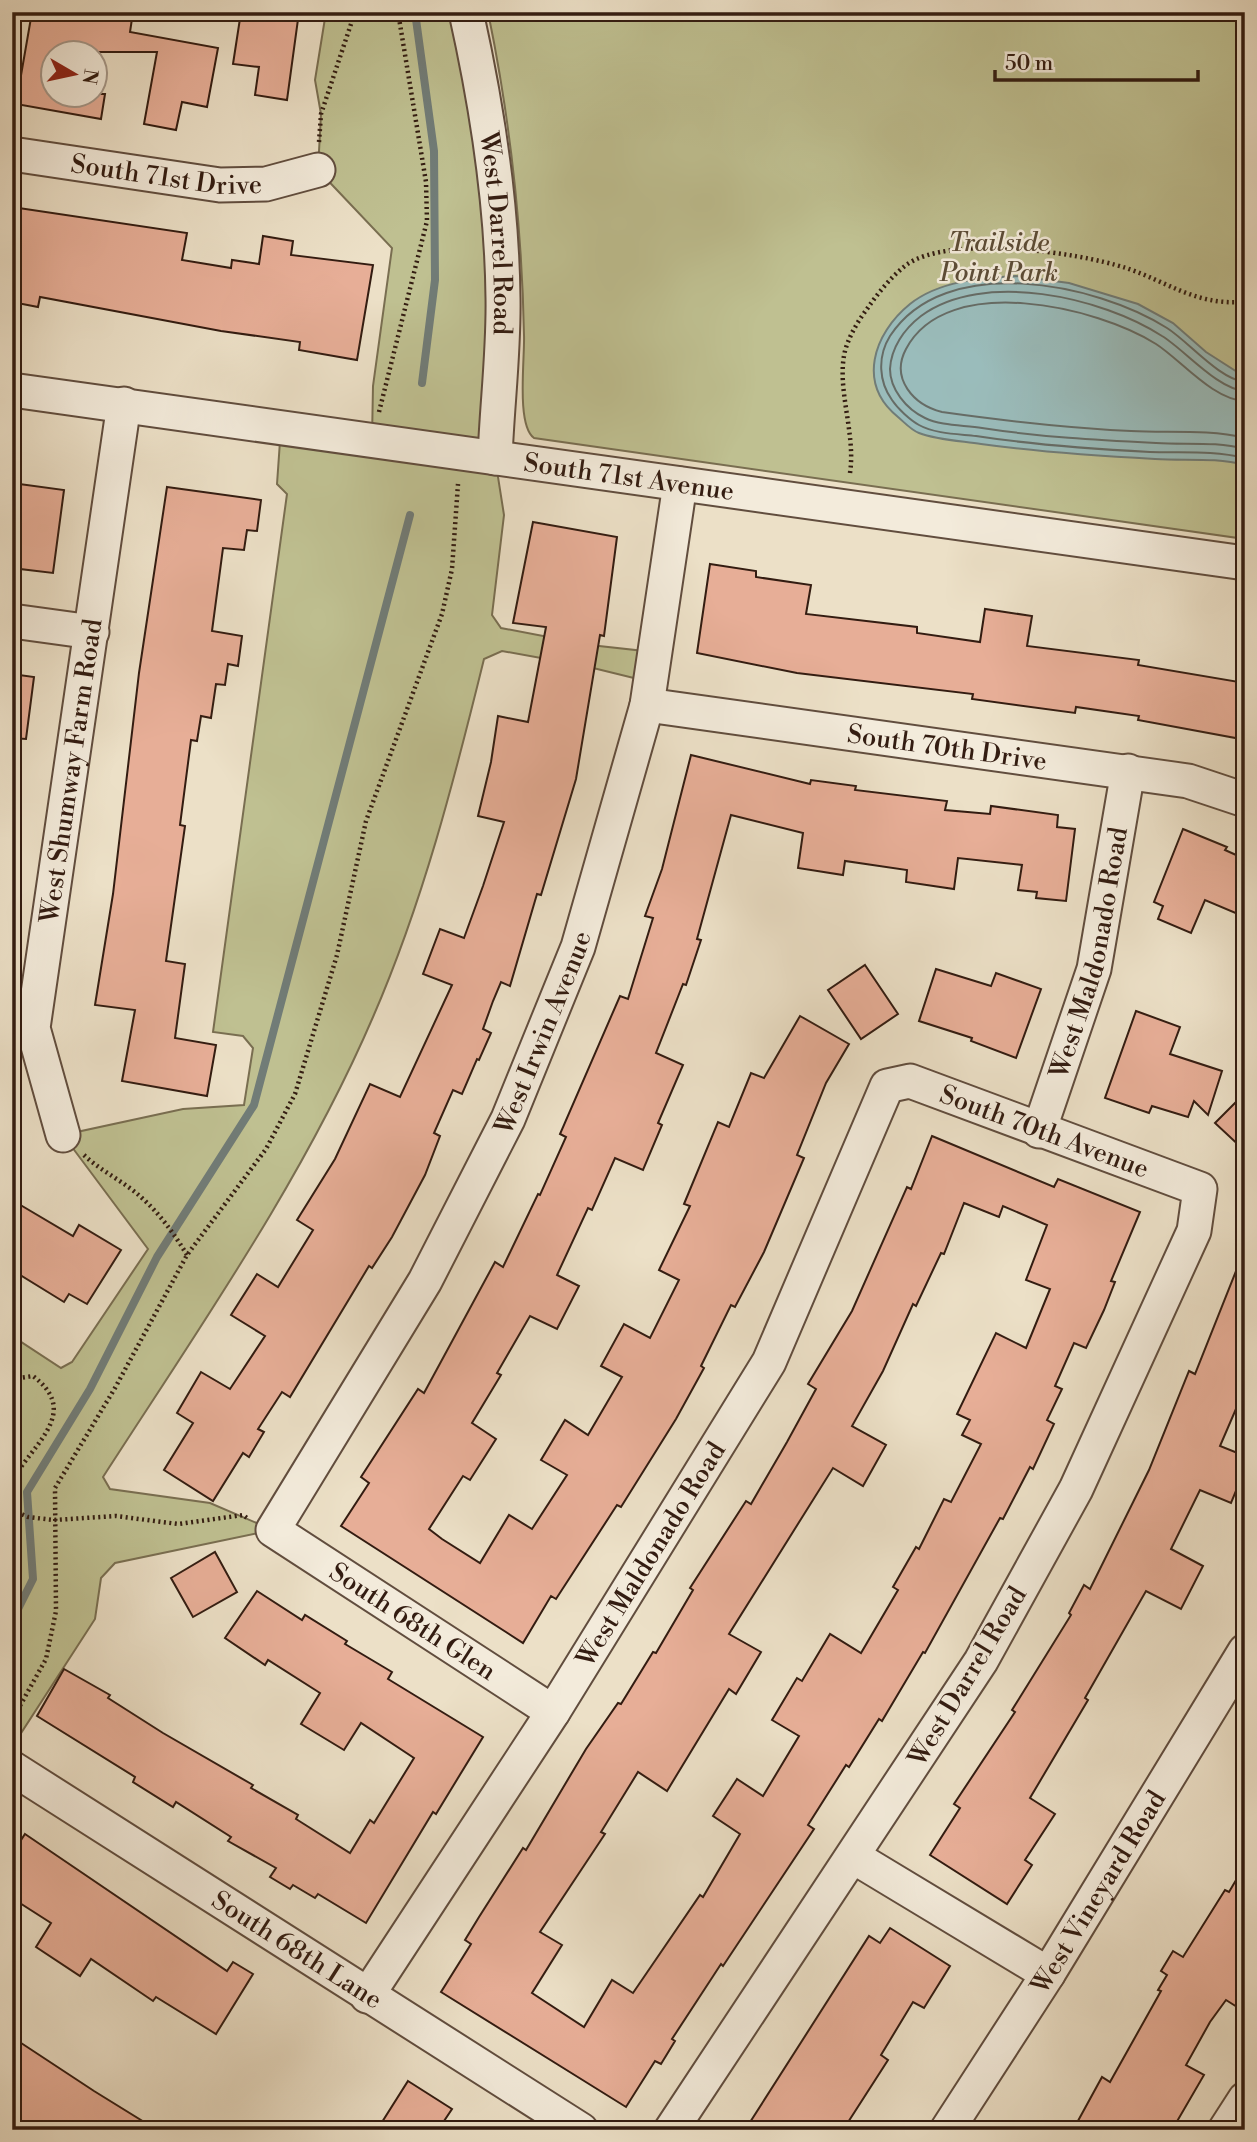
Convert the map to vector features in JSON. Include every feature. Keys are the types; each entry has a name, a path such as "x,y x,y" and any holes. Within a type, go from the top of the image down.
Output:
{"street":[{"name":"West Darrel Road","path":"466,12 482,83 497,209 503,298 495,458"},
{"name":"South 71st Drive","path":"12,153 220,185 266,184 318,170"},
{"name":"South 71st Avenue","path":"12,390 1245,563"},
{"name":"West Shumway Farm Road","path":"63,1135 33,1028 124,404"},
{"name":"West Irwin Avenue","path":"273,1530 425,1281 508,1119 578,947 647,705 680,484"},
{"path":"12,621 92,632"},
{"name":"South 70th Drive","path":"647,705 1128,771 1188,781 1245,800"},
{"name":"West Maldonado Road","path":"1039,1131 1094,970 1128,771"},
{"name":"South 70th Avenue","path":"887,1086 910,1080 1039,1131 1200,1189"},
{"name":"West Maldonado Road","path":"367,1996 553,1712 769,1362 887,1086"},
{"name":"West Darrel Road","path":"671,2130 854,1857 981,1661 1076,1489 1194,1231 1200,1189"},
{"name":"South 68th Glen","path":"273,1530 553,1712"},
{"name":"West Vineyard Road","path":"947,2130 1241,1669"},
{"name":"South 68th Lane","path":"12,1768 581,2130"},
{"path":"854,1857 1048,1974"},
{"path":"1225,2130 1245,2099"}],"path":[{"path":"318,170 321,114 355,12"},
{"path":"372,440 427,221 426,182 398,12"},
{"path":"1236,12 1245,35"},
{"path":"850,473 853,446 845,381 845,352 856,324 879,291 908,264 947,251 1003,248 1070,255 1124,267 1205,301 1242,302"},
{"path":"1245,282 1242,302 1245,313"},
{"path":"12,1720 46,1659 56,1611 55,1488 128,1366 187,1255 266,1149 295,1094 337,955 366,821 442,614 452,569 458,484"},
{"path":"63,1135 99,1169 141,1197 174,1233 187,1255"},
{"path":"12,1379 33,1376 50,1389 56,1409 50,1426 21,1467 12,1469"},
{"path":"12,1510 28,1517 54,1520 116,1516 178,1524 243,1515 273,1530"}],"green space":[{"path":"326,12 466,12 482,83 495,458 504,515 492,615 501,628 590,645 653,652 650,682 585,666 502,651 484,659 449,796 422,885 373,1017 315,1137 282,1195 103,1477 110,1489 210,1503 273,1530 115,1563 101,1578 95,1619 12,1747 12,1349 18,1340 61,1368 72,1362 148,1249 63,1135 183,1109 244,1105 253,1048 243,1036 213,1032 287,494 277,484 281,427 372,439 373,386 392,248 318,170 321,114 315,80"},
{"name":"Trailside Point Park","path":"488,12 1245,12 1245,539 534,438 528,431 523,406 523,294 513,173 503,92"}],"water":[{"path":"1016,276 1069,283 1138,304 1173,323 1206,352 1245,377 1245,465 1211,460 1112,457 1003,447 933,437 908,426 885,404 877,390 874,375 879,344 897,316 921,296 934,290 974,280"}],"building":[{"path":"32,12 133,12 130,32 218,48 207,107 182,102 176,130 144,124 157,52 108,52 108,38 38,38 38,108 16,104"},
{"path":"241,12 299,12 287,100 255,95 259,67 233,64"},
{"path":"39,108 103,108 101,119"},
{"path":"12,207 187,233 182,260 231,268 232,260 259,264 263,236 293,241 291,255 373,265 357,360 299,350 300,342 221,331 40,297 38,307 12,302"},
{"path":"12,483 64,490 53,573 12,568"},
{"path":"167,487 261,500 257,531 247,530 244,550 223,548 212,631 242,636 238,666 228,664 225,685 216,684 211,718 201,716 197,741 191,740 180,825 185,826 166,961 185,964 175,1038 216,1045 207,1096 122,1081 135,1010 95,1005 113,894 139,673"},
{"path":"533,522 617,537 604,636 600,635 576,779 541,895 537,894 510,986 501,982 493,1001 483,1029 491,1033 462,1094 453,1090 434,1133 440,1136 425,1175 392,1237 372,1268 369,1266 290,1397 282,1392 258,1429 264,1432 249,1457 243,1453 213,1501 164,1470 193,1423 177,1413 201,1372 230,1389 265,1336 231,1315 257,1274 278,1287 313,1230 297,1220 335,1159 370,1084 400,1097 452,985 423,974 440,929 464,938 483,886 504,822 478,816 491,762 498,716 528,722 546,627 513,623"},
{"path":"710,564 756,571 756,577 811,585 806,614 917,627 917,633 980,642 985,609 1032,616 1027,646 1139,660 1138,665 1245,683 1245,722 1241,739 1138,720 1139,716 1076,707 1075,713 972,699 973,694 797,673 697,653"},
{"path":"12,674 34,677 26,739 12,738"},
{"path":"691,755 810,784 811,780 856,786 855,790 947,801 945,810 990,814 991,806 1058,815 1057,827 1075,829 1066,901 1036,898 1037,892 1018,890 1022,865 958,858 954,889 906,882 907,870 845,861 843,875 798,868 803,833 731,815 697,939 701,940 686,985 683,984 656,1053 683,1065 658,1123 662,1125 643,1170 615,1158 592,1210 588,1208 557,1275 579,1286 557,1329 530,1316 497,1373 501,1375 472,1423 496,1439 470,1480 463,1476 429,1529 480,1563 509,1515 532,1529 567,1475 541,1460 565,1420 588,1435 622,1377 601,1366 624,1324 650,1338 679,1280 659,1270 690,1206 684,1204 718,1122 729,1127 751,1073 764,1078 800,1016 849,1044 826,1083 797,1155 804,1158 764,1252 735,1307 731,1305 701,1366 704,1368 676,1419 621,1507 617,1505 556,1599 551,1596 523,1643 341,1526 369,1483 361,1477 418,1389 424,1393 495,1262 503,1267 538,1194 540,1195 566,1137 560,1134 620,996 628,999 653,918 645,916 662,869"},
{"path":"1183,829 1227,847 1225,850 1245,859 1245,917 1205,900 1191,933 1158,919 1163,906 1154,902"},
{"path":"865,965 898,1014 861,1039 828,990"},
{"path":"936,969 991,986 996,973 1041,989 1016,1058 971,1041 972,1038 919,1021"},
{"path":"1136,1011 1180,1027 1170,1054 1222,1071 1208,1115 1194,1101 1188,1117 1152,1106 1149,1113 1105,1098"},
{"path":"1245,1093 1245,1151 1215,1123"},
{"path":"932,1136 1054,1187 1058,1179 1140,1212 1111,1281 1115,1282 1104,1310 1086,1348 1074,1343 1055,1386 1062,1389 1047,1420 1054,1424 1033,1469 1030,1467 1003,1519 1000,1518 925,1653 923,1652 882,1721 879,1719 849,1767 846,1765 808,1825 814,1829 672,2039 675,2041 661,2064 655,2061 626,2107 441,1992 471,1944 465,1940 479,1917 523,1848 526,1850 586,1749 618,1703 621,1704 653,1652 656,1653 693,1590 690,1588 746,1501 751,1504 816,1389 808,1384 852,1311 907,1187 911,1189","holes":["964,1203 999,1217 1003,1206 1047,1225 1026,1280 1050,1289 1026,1348 996,1333 957,1414 970,1420 962,1435 981,1444 951,1502 944,1499 919,1549 916,1547 893,1587 898,1590 861,1653 830,1634 802,1681 797,1678 772,1720 799,1736 763,1796 737,1779 713,1816 740,1834 703,1897 700,1895 633,1993 612,1980 584,2027 532,1993 562,1945 540,1932 605,1834 601,1832 638,1772 667,1791 729,1689 736,1694 761,1652 729,1634 833,1468 863,1486 886,1445 852,1426 883,1371 913,1304 916,1306 941,1253 944,1254"]},
{"path":"12,1200 73,1236 79,1225 121,1250 87,1304 69,1294 64,1302 12,1270"},
{"path":"1242,1256 1245,1257 1245,1388 1220,1446 1245,1456 1245,1469 1231,1503 1200,1490 1171,1549 1203,1566 1181,1609 1146,1591 1085,1698 1088,1700 1030,1798 1055,1814 1025,1860 1032,1865 1007,1904 930,1855 960,1808 954,1804 1015,1712 1012,1710 1071,1615 1069,1613 1084,1585 1090,1589 1149,1470 1189,1371 1195,1374"},
{"path":"215,1552 237,1592 193,1617 171,1578"},
{"path":"257,1591 302,1620 305,1615 347,1641 345,1644 392,1672 388,1679 483,1737 436,1814 433,1812 366,1923 318,1894 315,1898 293,1885 290,1889 270,1877 276,1868 228,1841 231,1837 176,1802 173,1807 133,1782 135,1777 37,1716 64,1669 110,1695 108,1698 163,1733 253,1785 251,1788 298,1815 296,1819 350,1853 370,1820 374,1823 414,1758 361,1723 344,1750 301,1724 320,1693 268,1660 265,1665 225,1638"},
{"path":"25,1834 227,1971 233,1962 253,1974 216,2034 156,1997 153,2001 91,1959 80,1976 36,1947 51,1923 12,1898 12,1854"},
{"path":"1245,1865 1245,2012 1226,2000 1210,2022 1186,2065 1204,2075 1172,2130 1073,2130 1102,2077 1110,2082 1161,1991 1158,1990 1167,1975 1161,1971 1173,1951 1183,1957 1225,1890 1229,1892"},
{"path":"890,1928 950,1966 924,2008 913,2002 881,2055 888,2060 843,2130 745,2130 869,1936 880,1943"},
{"path":"12,2037 157,2130 31,2130 12,2118"},
{"path":"408,2081 452,2109 438,2130 377,2130"}],"waterway":[{"path":"415,12 434,151 435,280 422,383"},
{"path":"12,1621 33,1579 27,1492 90,1389 157,1257 254,1105 410,515"}]}
